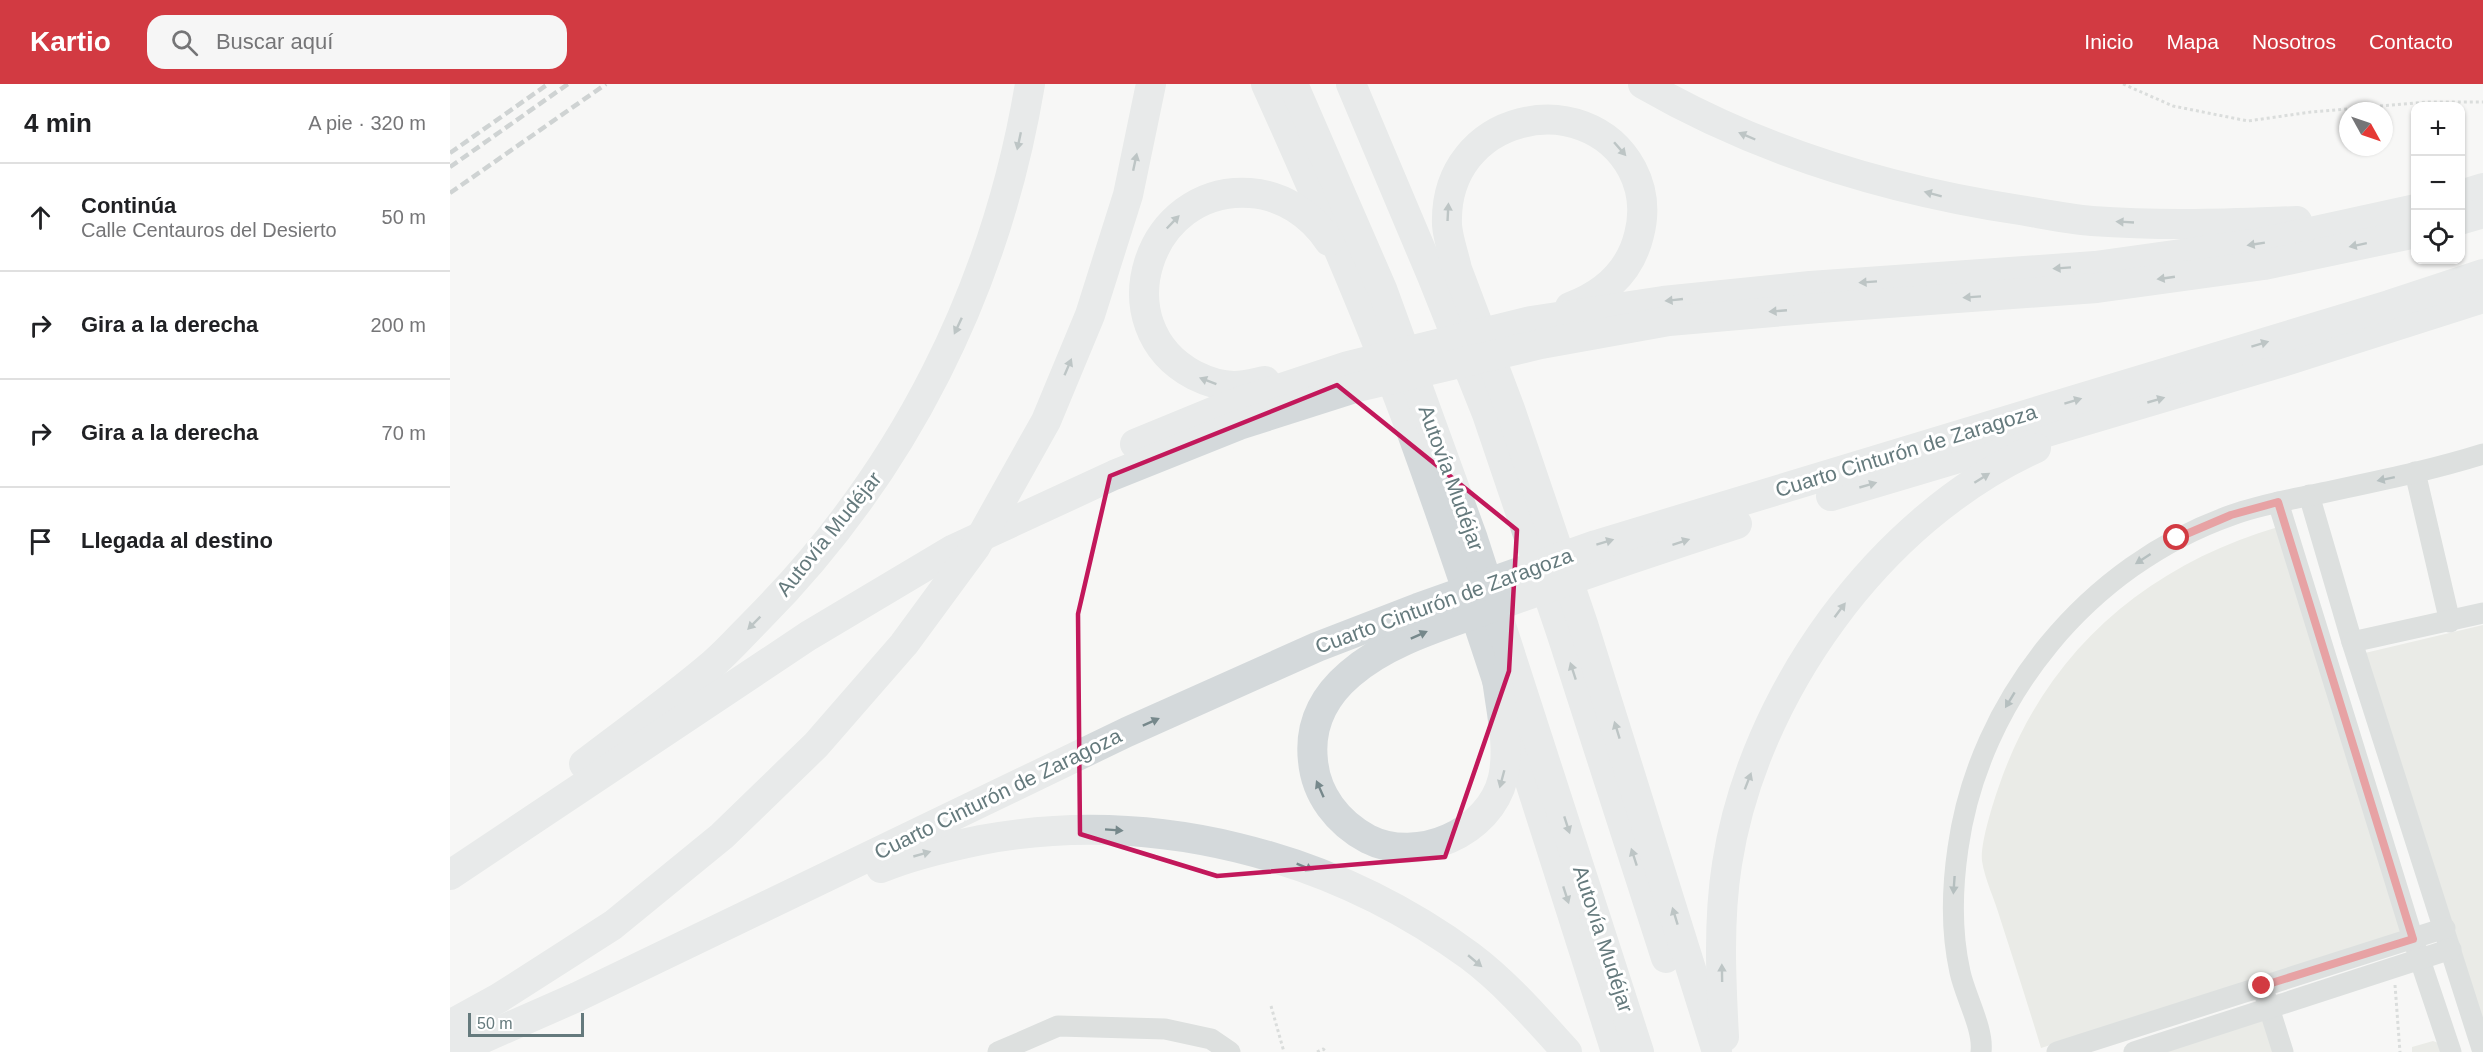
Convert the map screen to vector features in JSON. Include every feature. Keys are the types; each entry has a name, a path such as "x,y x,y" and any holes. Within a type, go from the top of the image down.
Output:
{"highway":[{"name":"Autovía Mudéjar","path":"450,854 580,767 714,663 796,581 875,479 928,391 974,294 1012,172 1030,84"},
{"path":"450,1025 499,998 613,926 722,836 816,745 904,644 976,546 1046,421 1090,315 1128,195 1151,84"},
{"path":"1266,84 1363,284"},
{"name":"Autovía Mudéjar","path":"1293,84 1363,284 1422,430 1462,543 1499,662 1640,1052"},
{"path":"1351,84 1445,272 1498,411 1718,1052"},
{"path":"1643,84 1728,128 1775,148 1832,168 1956,201 2090,221 2198,226 2303,220 2411,200"},
{"path":"1445,272 1451,187 1458,169 1482,138 1516,119 1537,116 1564,116 1601,131 1627,158 1636,177 1642,196 1643,212 1637,243 1622,273 1605,290 1578,304 1531,321"},
{"path":"2465,188 2483,184"},
{"path":"2465,193 2483,188"},
{"path":"1363,284 1326,236 1294,206 1258,193 1237,192 1205,199 1173,219 1161,235 1152,253 1146,268 1144,287 1145,304 1153,332 1173,360 1185,370 1201,378 1217,384 1234,386 1348,366 1531,321 1663,301 1810,286 2095,266 2260,243 2411,210"},
{"path":"2465,218 2483,213"},
{"path":"808,636 954,549 1114,475 1239,425 1358,387 1541,344 1669,321 2097,288 2264,265 2411,234"},
{"name":"Cuarto Cinturón de Zaragoza","path":"452,1052 577,997 1127,732 1317,648 1418,608 1596,545 2389,305 2483,274"},
{"path":"1499,662 1505,766 1494,799 1473,823 1442,843 1423,847 1388,845 1370,840 1351,828 1327,804 1315,777 1312,748 1315,723 1333,691 1366,661 1433,629 1601,567 1757,518 2282,362 2483,298"},
{"path":"450,875 808,636 947,538 1102,458 1230,405 1348,366"},
{"path":"1724,1052 1721,931 1727,864 1744,790 1772,720 1807,654 1855,590 1903,538 1963,490 2019,456 2120,410"},
{"path":"1572,628 1697,1052"},
{"path":"1499,662 1616,1052"},
{"path":"577,997 894,862 952,846 1018,833 1095,829 1154,832 1226,844 1293,863 1353,887 1414,919 1472,957 1525,1006 1567,1052"}],"street":[{"path":"1981,1052 1980,1035 1959,969 1955,936 1954,887 1958,846 1977,771 2003,711 2043,651 2065,625 2120,575 2187,534 2231,515 2278,502 2415,472 2483,454"},
{"path":"2415,472 2450,622"},
{"path":"2309,495 2352,642 2445,928 2482,1052"},
{"path":"2278,502 2413,939 2451,1052"},
{"path":"2352,642 2483,613"},
{"path":"2057,1052 2445,928"},
{"path":"2134,1052 2394,972 2451,949"},
{"path":"2262,986 2283,1052"},
{"path":"998,1052 1058,1026 1166,1029 1211,1040 1230,1052"}],"path":[{"path":"2123,84 2173,106 2248,121 2311,112 2427,102 2483,102"},
{"path":"2394,972 2400,1052"},
{"path":"1271,1006 1284,1052"},
{"path":"1317,1052 1323,1049 1327,1052"}],"highlighted area":[{"path":"1337,385 1517,530 1509,671 1445,857 1217,876 1080,834 1078,614 1110,476"}],"shaded area":[{"path":"2278,527 2405,934 2041,1048 1982,861 1983,844 1990,813 2018,739 2043,695 2072,656 2106,622 2143,591 2185,565 2230,544"},
{"path":"2483,625 2483,1031 2365,653"},
{"path":"2262,1017 2273,1052 2151,1052"},
{"path":"2433,1041 2441,1044 2449,1052 2412,1052 2412,1047"}],"railway":[{"path":"450,153 548,84"},
{"path":"450,167 568,84"},
{"path":"450,193 606,84"}],"route":[{"path":"2177,538 2231,515 2278,502 2413,939 2262,986"}]}
